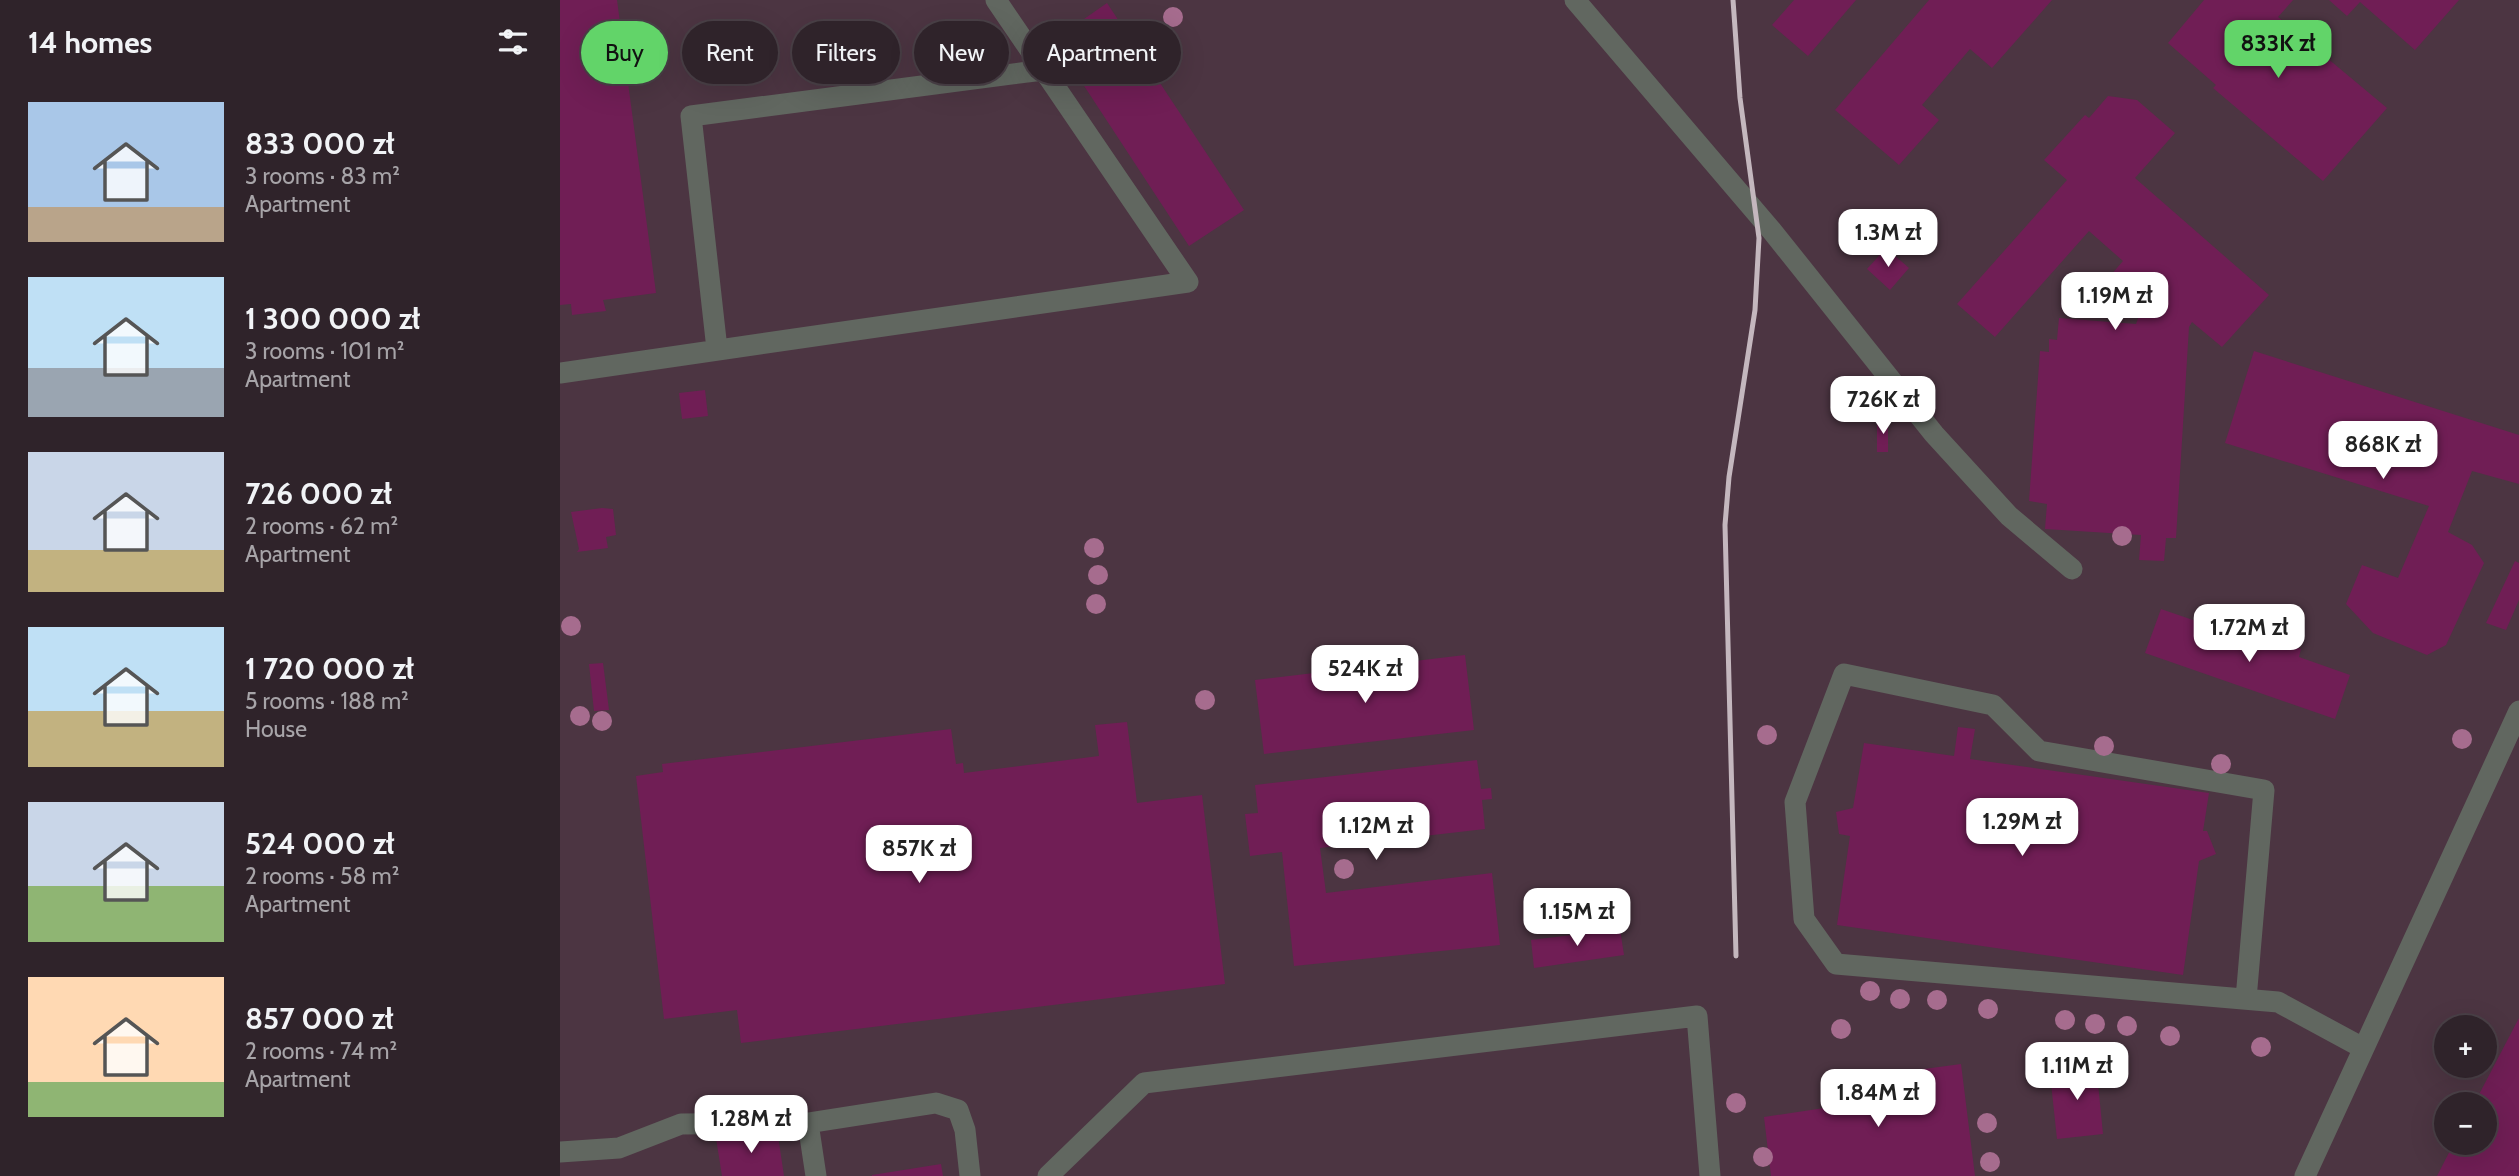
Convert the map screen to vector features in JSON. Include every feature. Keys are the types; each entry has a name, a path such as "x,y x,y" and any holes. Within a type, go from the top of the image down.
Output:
{"lane":[{"path":"996,0 1023,40"},
{"path":"1575,0 1772,231 1934,434 2009,516 2072,569"},
{"path":"717,349 691,116 1023,73"},
{"path":"560,373 1188,282 1053,84"},
{"path":"2246,999 2264,790 2039,751 1993,705 1844,674 1795,802 1804,919 1836,964 2278,1002 2363,1048"},
{"path":"2305,1176 2519,711"},
{"path":"1048,1176 1144,1083 1697,1016 1710,1176"},
{"path":"560,1152 619,1148 681,1124 808,1123 936,1103 958,1110 965,1130 970,1176"},
{"path":"808,1123 816,1176"}],"shaded area":[{"path":"560,0 2519,0 2519,1176 560,1176"}],"building":[{"path":"560,0 617,0 620,21 581,21 581,84 628,84 656,293 603,300 606,311 572,315 571,304 560,305"},
{"path":"1794,0 1856,0 1808,56 1772,25"},
{"path":"1929,0 2052,0 1992,68 1970,49 1922,105 1939,120 1899,165 1835,110"},
{"path":"2204,0 2293,0 2278,17 2387,108 2323,181 2213,88 2216,85 2168,43"},
{"path":"2329,0 2459,0 2415,50 2360,2 2347,16"},
{"path":"1107,3 1119,21 1081,21"},
{"path":"1083,84 1161,84 1244,210 1189,246"},
{"path":"2108,96 2137,100 2175,133 2135,178 2269,295 2222,347 2192,322 2189,327 2176,538 2166,538 2164,561 2139,560 2141,535 2045,529 2047,504 2029,501 2040,351 2049,352 2049,339 2057,340 2059,318 2136,324 2140,313 2104,283 2123,261 2089,231 1995,337 1957,304 2067,180 2044,160 2085,115 2089,118"},
{"path":"1886,248 1909,268 1890,290 1867,269"},
{"path":"2254,351 2519,435 2519,484 2472,471 2448,532 2472,545 2484,563 2446,645 2427,655 2373,633 2346,604 2362,565 2398,578 2429,506 2225,443"},
{"path":"705,390 708,416 682,419 679,393"},
{"path":"1888,419 1888,452 1877,452 1877,420"},
{"path":"613,509 616,535 606,537 608,548 577,552 579,549 571,512"},
{"path":"2515,561 2519,563 2519,600 2506,630 2486,623"},
{"path":"2161,609 2274,648 2277,641 2301,649 2299,657 2350,675 2335,719 2145,653"},
{"path":"1465,655 1474,730 1264,754 1255,680"},
{"path":"603,663 609,710 594,711 589,664"},
{"path":"1127,722 1137,803 1202,795 1225,984 741,1043 737,1010 664,1019 636,776 663,772 662,764 951,729 956,764 963,763 964,773 1099,756 1095,725"},
{"path":"1958,727 1975,729 1970,759 2209,793 2203,831 2207,831 2216,854 2199,861 2183,975 1837,925 1850,836 1839,834 1836,812 1853,808 1864,743 1954,756"},
{"path":"1477,760 1481,789 1491,788 1492,799 1482,800 1485,829 1320,848 1326,893 1492,873 1500,945 1294,966 1282,852 1250,856 1245,814 1258,813 1255,785"},
{"path":"1620,929 1624,955 1534,968 1531,940"},
{"path":"2519,1018 2519,1176 2437,1176 2448,1155 2497,1155 2497,1092 2480,1092 2488,1078 2497,1078 2497,1060"},
{"path":"2096,1063 2103,1134 2057,1139 2051,1083 2060,1082 2059,1066"},
{"path":"1961,1064 1975,1176 1771,1176 1764,1117 1824,1108 1821,1083"},
{"path":"777,1129 784,1176 722,1176 716,1138"},
{"path":"941,1164 943,1176 872,1176 872,1175"}],"railway":[{"path":"1733,0 1740,98 1759,238 1755,310 1729,477 1725,525 1736,956"}]}
